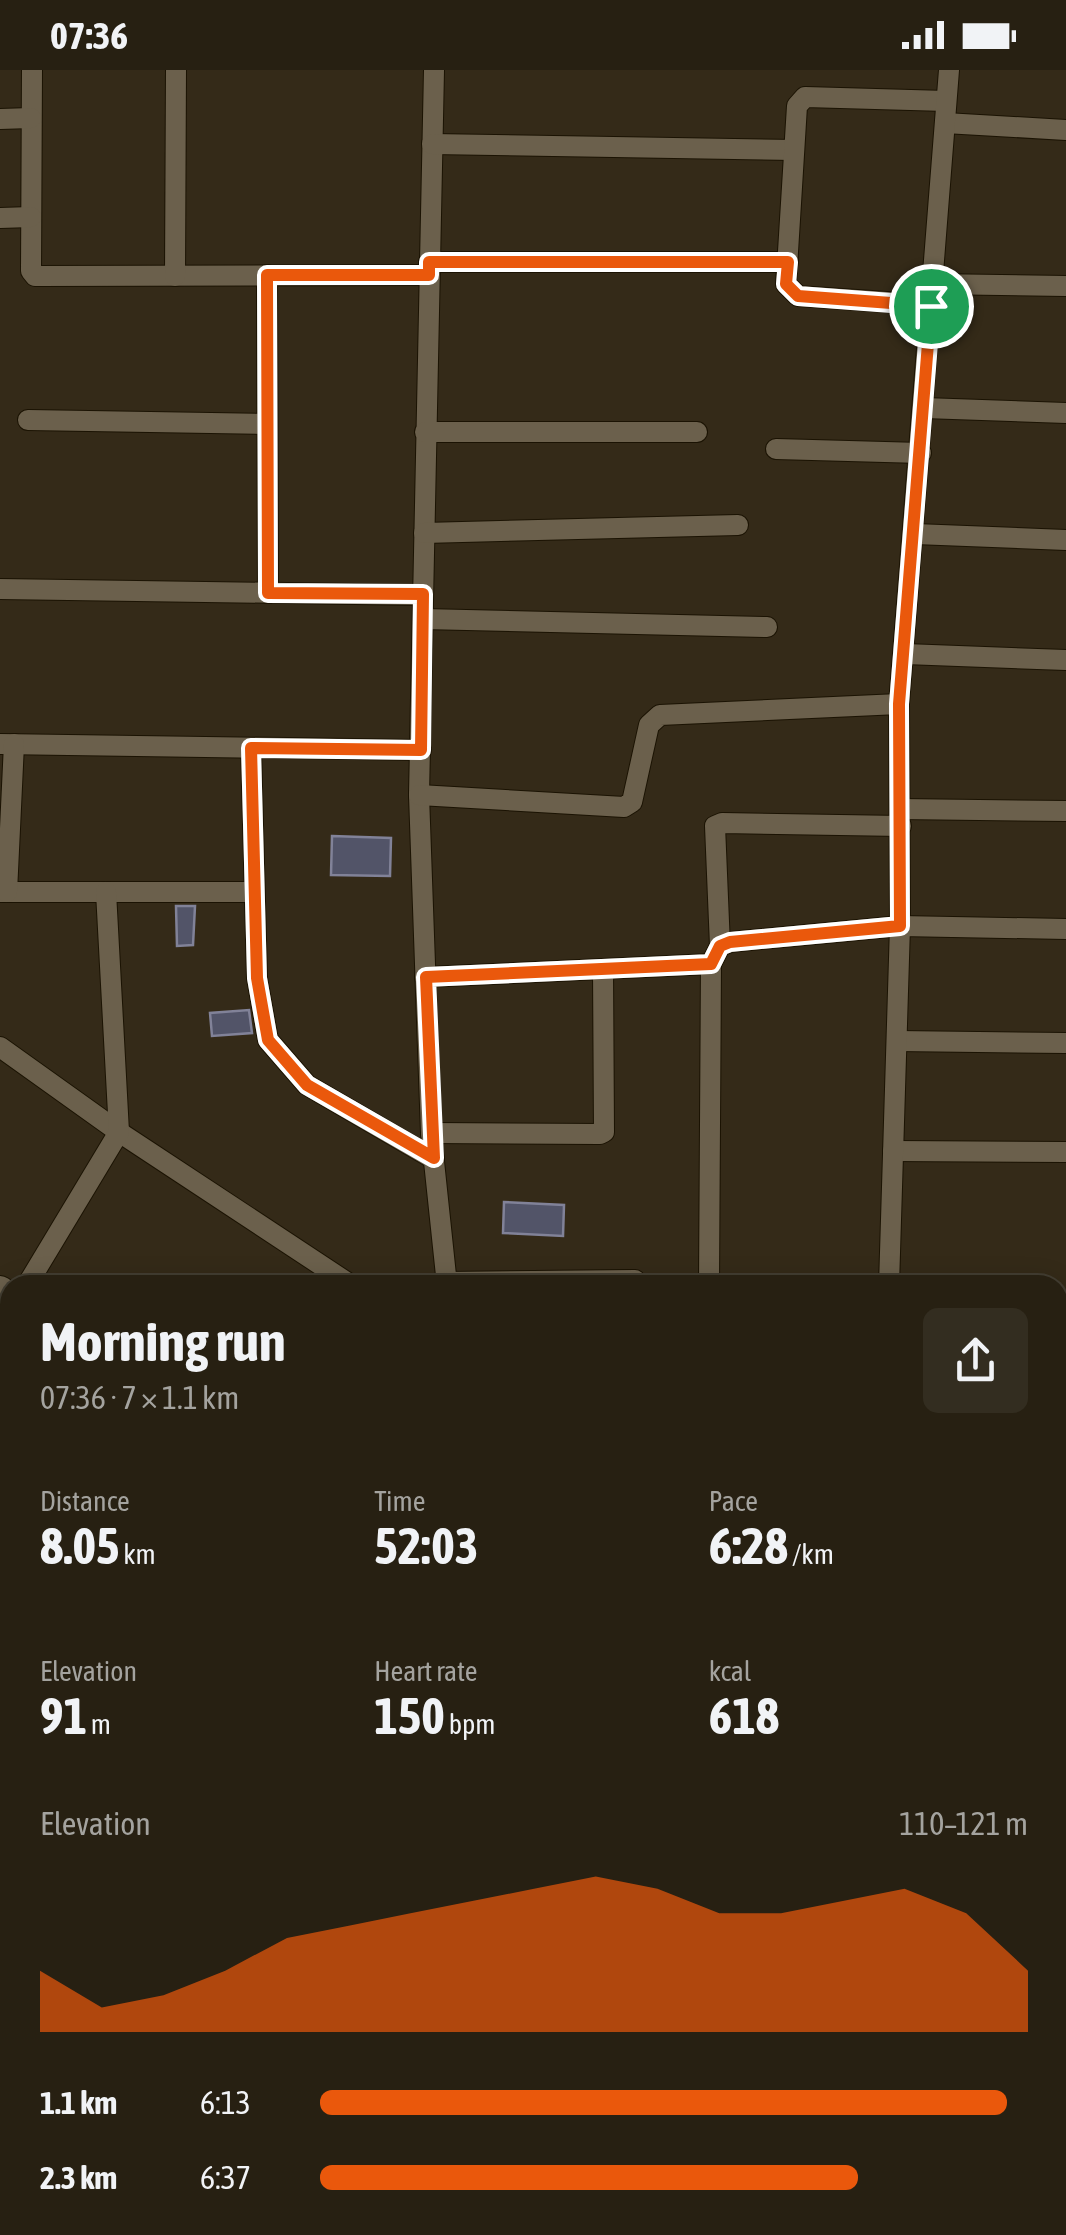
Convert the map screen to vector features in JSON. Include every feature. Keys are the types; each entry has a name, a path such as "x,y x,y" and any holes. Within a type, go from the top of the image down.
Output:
{"street":[{"path":"32,70 31,272 35,276 267,275 788,262"},
{"path":"175,276 176,70"},
{"path":"434,70 419,794 432,1134 446,1275"},
{"path":"889,1275 900,926 899,704 950,70"},
{"path":"931,306 798,296 786,284 797,106 806,97 946,101"},
{"path":"0,119 32,118"},
{"path":"945,123 1066,130"},
{"path":"432,144 794,150"},
{"path":"0,218 31,217"},
{"path":"267,275 268,593"},
{"path":"932,284 1066,286"},
{"path":"924,408 1066,413"},
{"path":"28,420 268,424"},
{"path":"425,432 697,432"},
{"path":"776,450 921,453"},
{"path":"424,532 738,524"},
{"path":"915,534 1066,540"},
{"path":"0,589 423,594"},
{"path":"423,619 767,627"},
{"path":"905,654 1066,660"},
{"path":"419,794 624,807 632,802 649,724 660,715 899,704"},
{"path":"253,892 3,892 7,744 421,750"},
{"path":"251,748 257,978 268,1040 307,1085 434,1158"},
{"path":"710,1275 715,826 1066,811"},
{"path":"33,1275 119,1132 106,892"},
{"path":"426,977 603,969 715,955 730,942 900,926 1066,929"},
{"path":"432,1134 604,1132 603,969"},
{"path":"896,1041 1066,1043"},
{"path":"0,1047 119,1132 336,1275"},
{"path":"893,1151 1066,1152"}],"building":[{"path":"332,836 391,838 390,876 331,875"},
{"path":"176,906 195,906 193,945 177,946"},
{"path":"249,1010 252,1033 212,1036 210,1013"},
{"path":"504,1202 564,1205 563,1236 503,1233"}],"route":[{"path":"429,262 788,262 786,284 798,296 931,306 899,704 900,926 730,942 714,952 711,964 426,977 434,1158 307,1085 268,1040 257,978 251,748 421,750 423,594 268,593 267,275 429,275 429,262"}]}
